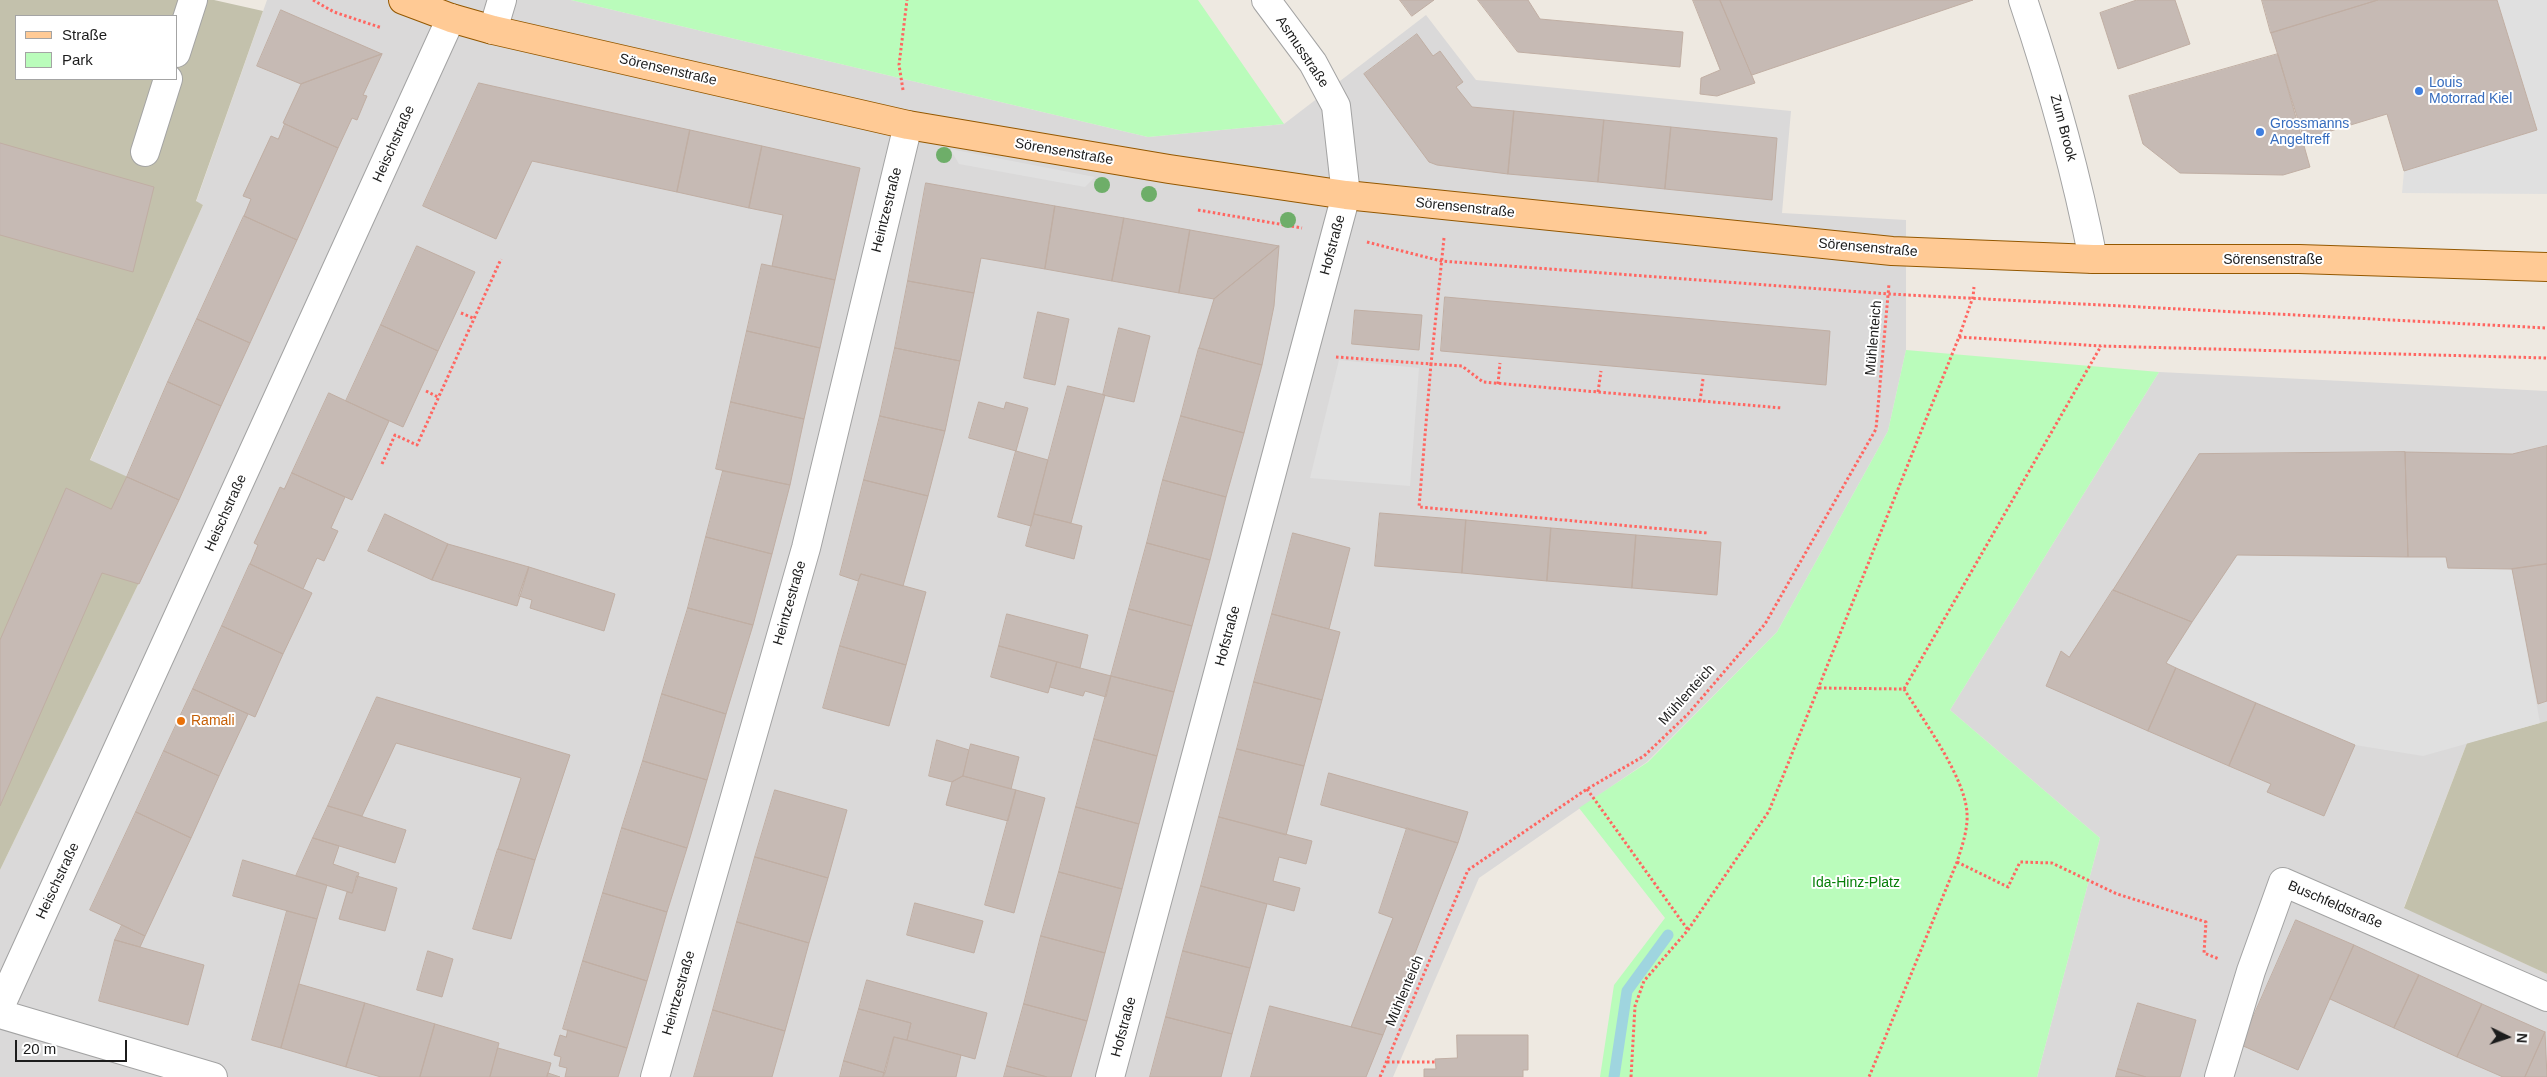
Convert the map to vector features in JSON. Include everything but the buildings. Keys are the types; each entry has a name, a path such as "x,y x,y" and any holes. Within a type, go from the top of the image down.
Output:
{"main road":[{"name":"Sörensenstraße","path":"403,0 451,18 493,30 908,125 1169,169 1346,195 1892,251 2093,259 2299,260 2547,267"}],"street":[{"path":"178,47 193,0"},
{"path":"493,30 502,0"},
{"name":"Asmusstraße","path":"1266,0 1313,63 1336,106 1346,195"},
{"name":"Zum Brook","path":"2023,0 2054,94 2079,187 2093,259"},
{"name":"Heischstraße","path":"0,1007 451,18"},
{"path":"145,152 168,80"},
{"name":"Heintzestraße","path":"655,1077 806,548 908,125"},
{"name":"Hofstraße","path":"1110,1077 1346,195"},
{"name":"Buschfeldstraße","path":"2218,1077 2251,971 2283,882 2547,998"},
{"path":"0,1014 141,1068 214,1077"}],"path":[{"path":"314,0 334,12 438,46"},
{"path":"907,0 899,65 908,125"},
{"path":"1447,206 1419,507 1708,533"},
{"name":"Mühlenteich","path":"1380,1077 1468,870 1587,789 1644,756 1688,714 1765,624 1876,429 1892,251"},
{"path":"1631,1077 1635,1006 1644,982 1688,930 1769,811 1959,337 1973,298 1977,255"},
{"path":"382,464 395,435 417,444 501,258"},
{"path":"1889,294 2547,328"},
{"path":"461,313 473,318"},
{"path":"1959,337 2101,346 2547,358"},
{"path":"1904,689 2101,346"},
{"path":"1303,354 1462,366 1483,382 1498,384 1782,408"},
{"path":"1498,384 1500,363"},
{"path":"1598,392 1600,371"},
{"path":"1700,401 1703,379"},
{"path":"426,391 438,397"},
{"path":"1819,688 1904,689"},
{"path":"1869,1077 1957,862 1965,836 1967,812 1954,770 1904,689"},
{"path":"1587,789 1688,930"},
{"path":"1957,862 2008,886 2020,862 2052,863 2118,894 2206,922 2204,953 2251,971"},
{"path":"1387,1062 1436,1062"}],"shaded area":[{"path":"0,0 214,0 263,11 196,201 203,205 90,460 179,500 0,870"},
{"path":"267,0 571,0 1148,137 1284,124 1426,15 1476,80 1791,111 1782,213 1906,220 1906,350 1888,431 1777,632 1647,762 1479,878 1393,1077 0,1077 0,870 179,500 90,461 203,205 196,202"},
{"path":"2497,0 2547,0 2547,194 2402,193 2404,171 2537,130"},
{"path":"950,149 1095,177 1085,187 959,164"},
{"path":"1339,360 1419,368 1410,486 1310,478"},
{"path":"2159,372 2547,391 2547,721 2467,743 2404,907 2547,974 2547,1077 2037,1077 2100,838 1950,710"},
{"path":"2237,555 2446,557 2448,568 2512,569 2540,723 2423,756 2355,745 2166,663"},
{"path":"2547,721 2547,974 2404,908 2467,743"}],"green space":[{"path":"571,0 1198,0 1284,124 1148,137"},
{"name":"Ida-Hinz-Platz","path":"1906,350 2159,372 1950,710 2100,838 2037,1077 1600,1077 1614,985 1665,918 1579,808 1648,762 1777,632 1888,431"}],"waterway":[{"path":"1614,1077 1627,991 1668,935"}],"place":[{"name":"Louis Motorrad Kiel","path":"2419,91"},
{"name":"Grossmanns Angeltreff","path":"2260,132"},
{"name":"Ramali","path":"181,721"}]}
